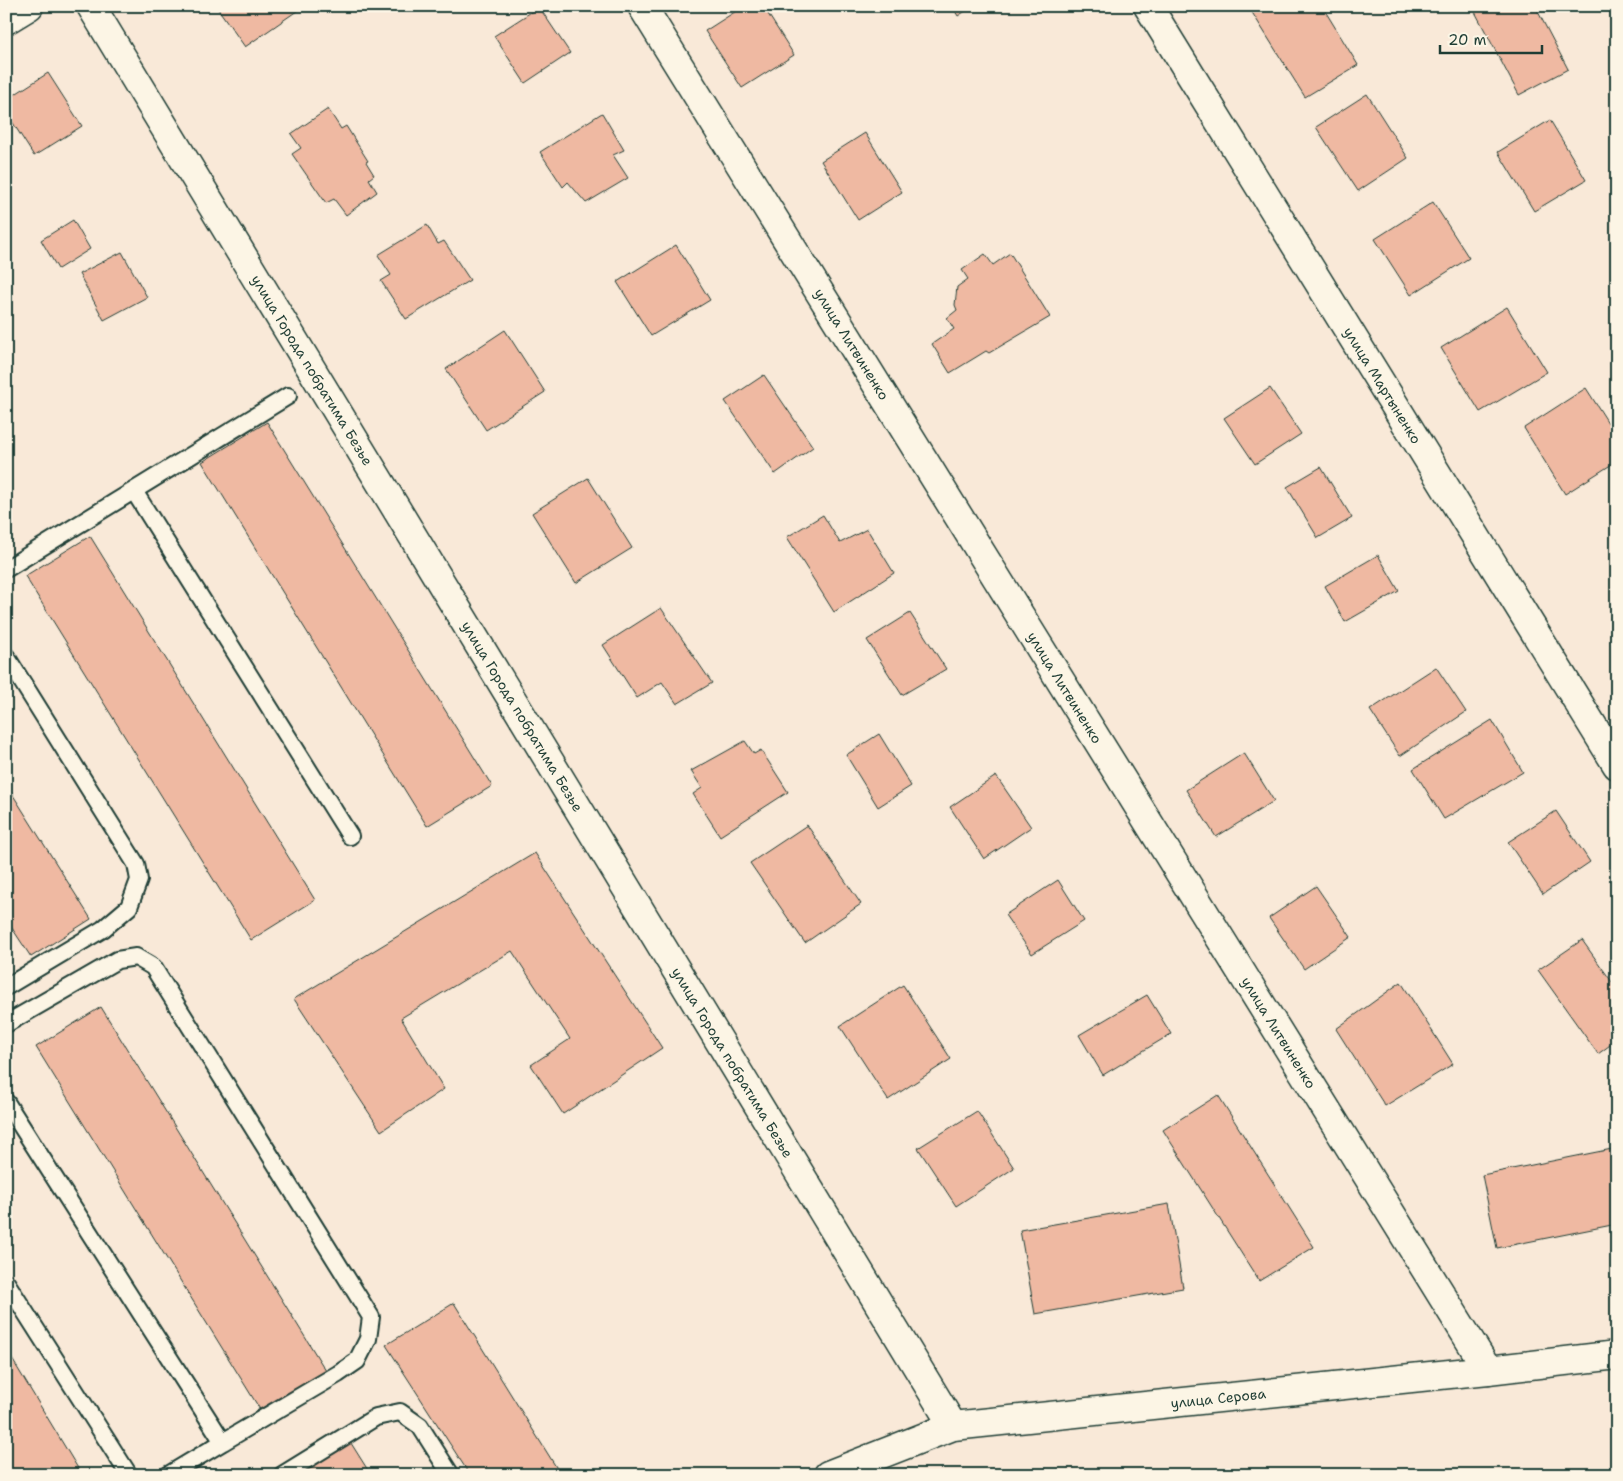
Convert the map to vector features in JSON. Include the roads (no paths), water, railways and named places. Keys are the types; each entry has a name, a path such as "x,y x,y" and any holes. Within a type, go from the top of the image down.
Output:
{"street":[{"path":"6,20 29,6"},
{"name":"улица Города побратима Безье","path":"91,6 953,1426"},
{"name":"улица Литвиненко","path":"642,6 1488,1370"},
{"name":"улица Мартыненко","path":"1148,6 1617,765"},
{"name":"улица Серова","path":"828,1475 953,1426 1617,1355"}],"lane":[{"path":"6,569 288,396"},
{"path":"134,491 350,836"},
{"path":"6,656 136,864 139,880 129,907 103,929 6,987"},
{"path":"6,1024 117,960 136,957 153,967 371,1316 368,1339 357,1361 168,1475"},
{"path":"6,1102 223,1442"},
{"path":"6,1282 130,1475"},
{"path":"282,1475 376,1417 400,1412 420,1426 451,1475"}]}
